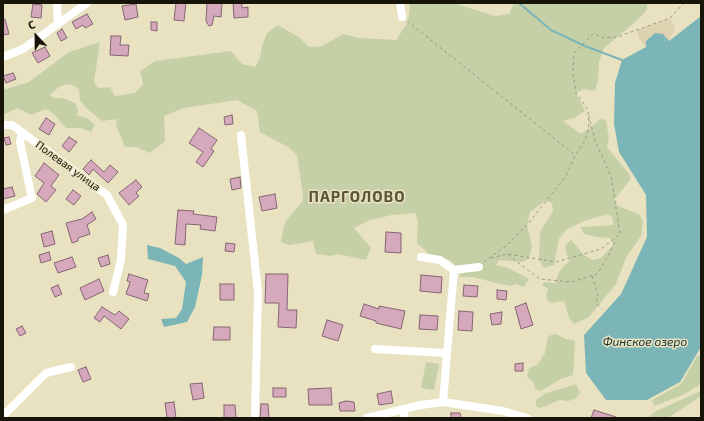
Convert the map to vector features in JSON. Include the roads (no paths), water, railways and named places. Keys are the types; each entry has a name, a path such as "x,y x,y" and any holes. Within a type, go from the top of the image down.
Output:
{"street":[{"path":"57,3 58,24"},
{"path":"3,57 23,49 87,3"},
{"path":"400,3 402,17"},
{"name":"Полевая улица","path":"3,125 12,125 107,195 123,225 121,260 113,292"},
{"path":"3,210 32,198 20,142 22,132"},
{"path":"241,135 258,292 254,418"},
{"path":"421,257 440,260 454,270 479,267"},
{"path":"443,402 454,270"},
{"path":"375,349 446,353"},
{"path":"3,416 46,373 71,367"},
{"path":"368,418 404,414 421,405 443,402 503,411 527,418"}],"water":[{"name":"Финское озеро","path":"701,16 701,347 680,382 647,400 606,400 586,373 584,335 621,294 647,237 646,195 619,152 614,124 615,83 622,60 646,47 646,41 655,33 663,34 669,41"},
{"path":"147,245 160,248 179,258 186,264 203,257 202,275 195,307 187,322 164,327 161,319 176,318 182,309 186,282 175,266 148,259"}],"waterway":[{"path":"519,3 551,30 585,46 622,60"}],"district":[{"name":"ПАРГОЛОВО","path":"357,197"}]}
